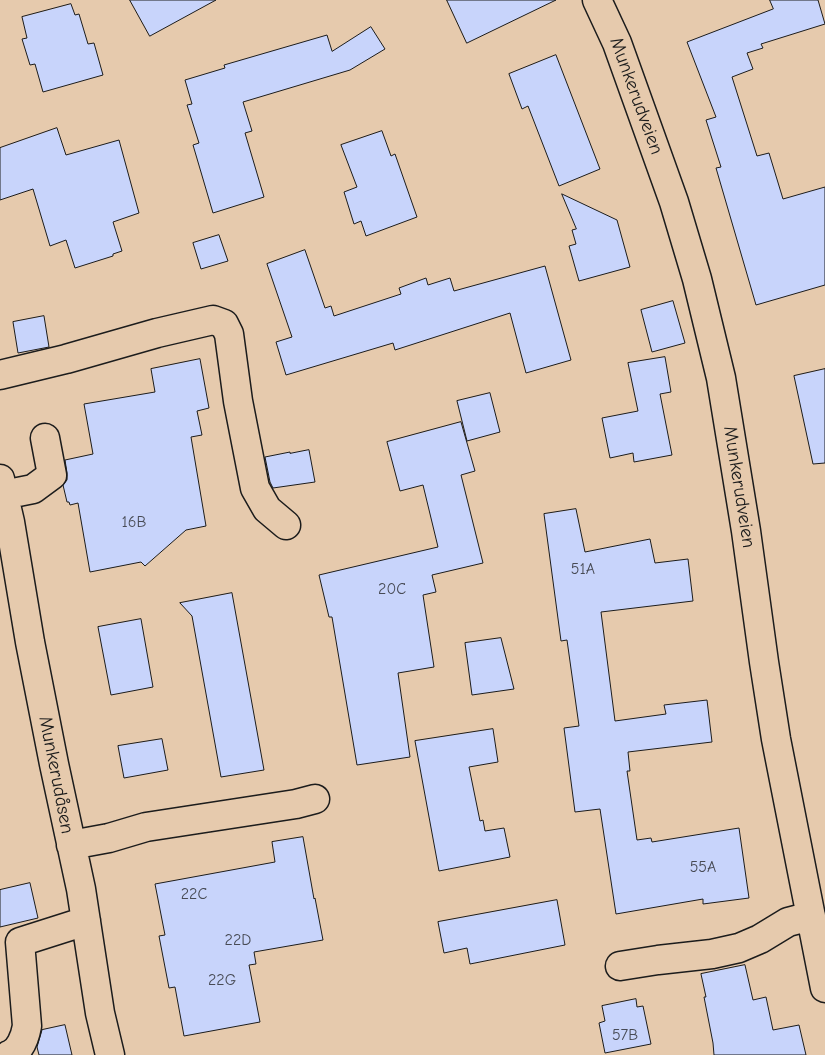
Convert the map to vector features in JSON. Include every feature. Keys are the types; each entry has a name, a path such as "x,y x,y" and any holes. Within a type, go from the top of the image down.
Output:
{"street":[{"name":"Munkerudveien","path":"597,0 617,43 674,202 697,279 722,378 775,729 811,916 822,961 825,988"},
{"path":"0,374 12,373 157,333 213,320 224,324 229,334 238,401 255,488 268,509 286,525"},
{"name":"Munkerudåsen","path":"45,438 52,475 33,489 1,487 10,522 32,651 81,889 100,1013 110,1055"},
{"path":"71,846 109,838 146,826 296,804 315,799"},
{"path":"620,966 712,954 739,948 760,939 788,922 811,916"},
{"path":"9,1055 13,1054 21,1044 26,1035 27,1026 20,942 86,921"}],"building":[{"path":"130,0 216,0 150,36"},
{"path":"447,0 556,0 467,43"},
{"path":"770,0 818,0 825,24 761,44 763,48 747,53 753,69 732,77 757,156 769,153 783,199 825,187 825,285 756,305 716,168 721,167 706,120 716,117 687,42 773,9"},
{"path":"71,4 75,15 79,14 88,44 94,43 103,75 43,92 35,64 30,65 22,39 27,38 22,17"},
{"path":"371,27 385,49 350,70 243,102 252,131 245,133 264,197 213,213 193,145 199,143 187,105 192,104 185,80 225,68 224,65 327,35 332,51"},
{"path":"556,55 600,169 559,186 528,106 522,109 509,74"},
{"path":"57,128 66,155 119,140 139,213 113,222 122,251 113,254 113,256 75,268 66,240 50,246 33,189 0,200 0,148"},
{"path":"382,131 391,156 395,154 417,217 366,236 361,221 354,224 344,192 357,187 341,145"},
{"path":"562,194 617,220 630,267 579,281 569,246 576,244 572,230 576,229"},
{"path":"219,235 228,261 201,269 193,243"},
{"path":"305,250 325,308 331,306 334,316 401,294 399,288 426,278 428,285 450,278 454,291 545,266 571,360 526,373 510,313 395,350 393,343 286,375 276,342 292,337 267,264"},
{"path":"673,301 685,343 652,352 641,310"},
{"path":"44,316 49,347 18,353 13,322"},
{"path":"665,357 671,392 660,394 672,455 634,462 633,453 610,458 602,418 638,411 628,363"},
{"path":"200,359 209,408 197,411 202,435 191,437 206,526 186,530 145,566 141,562 90,572 78,503 70,505 67,502 63,485 67,480 65,460 93,454 84,404 155,392 151,369"},
{"path":"825,369 825,463 813,464 794,376"},
{"path":"490,393 500,432 467,441 457,401"},
{"path":"461,422 475,471 461,475 483,563 432,575 436,592 423,595 434,667 398,673 410,757 357,765 332,617 329,617 319,575 438,547 423,485 400,491 387,442"},
{"path":"309,450 315,482 273,488 265,457"},
{"path":"576,509 585,552 650,539 655,563 688,559 693,601 601,612 615,721 666,714 664,705 707,700 712,742 628,752 630,771 627,771 637,840 651,838 652,842 739,828 749,898 703,904 703,899 616,914 600,809 575,812 564,728 579,726 567,640 561,641 544,514"},
{"path":"232,593 264,770 221,777 192,616 180,603"},
{"path":"141,619 153,687 111,695 98,627"},
{"path":"501,638 514,689 472,695 465,643"},
{"path":"493,729 498,762 469,767 480,821 483,820 485,831 504,828 510,857 439,871 415,741"},
{"path":"162,739 168,770 124,778 118,746"},
{"path":"303,837 323,940 254,952 256,964 249,965 260,1022 184,1036 175,987 169,988 159,936 165,935 155,884 275,862 272,842"},
{"path":"30,883 38,918 0,927 0,890"},
{"path":"557,900 565,945 470,964 467,948 444,953 438,922"},
{"path":"745,965 753,1000 766,997 773,1030 799,1025 806,1055 714,1055 701,974"},
{"path":"636,999 637,1007 643,1006 651,1044 605,1053 599,1023 605,1021 602,1006"},
{"path":"65,1025 72,1055 39,1055 37,1047 42,1030"}]}
